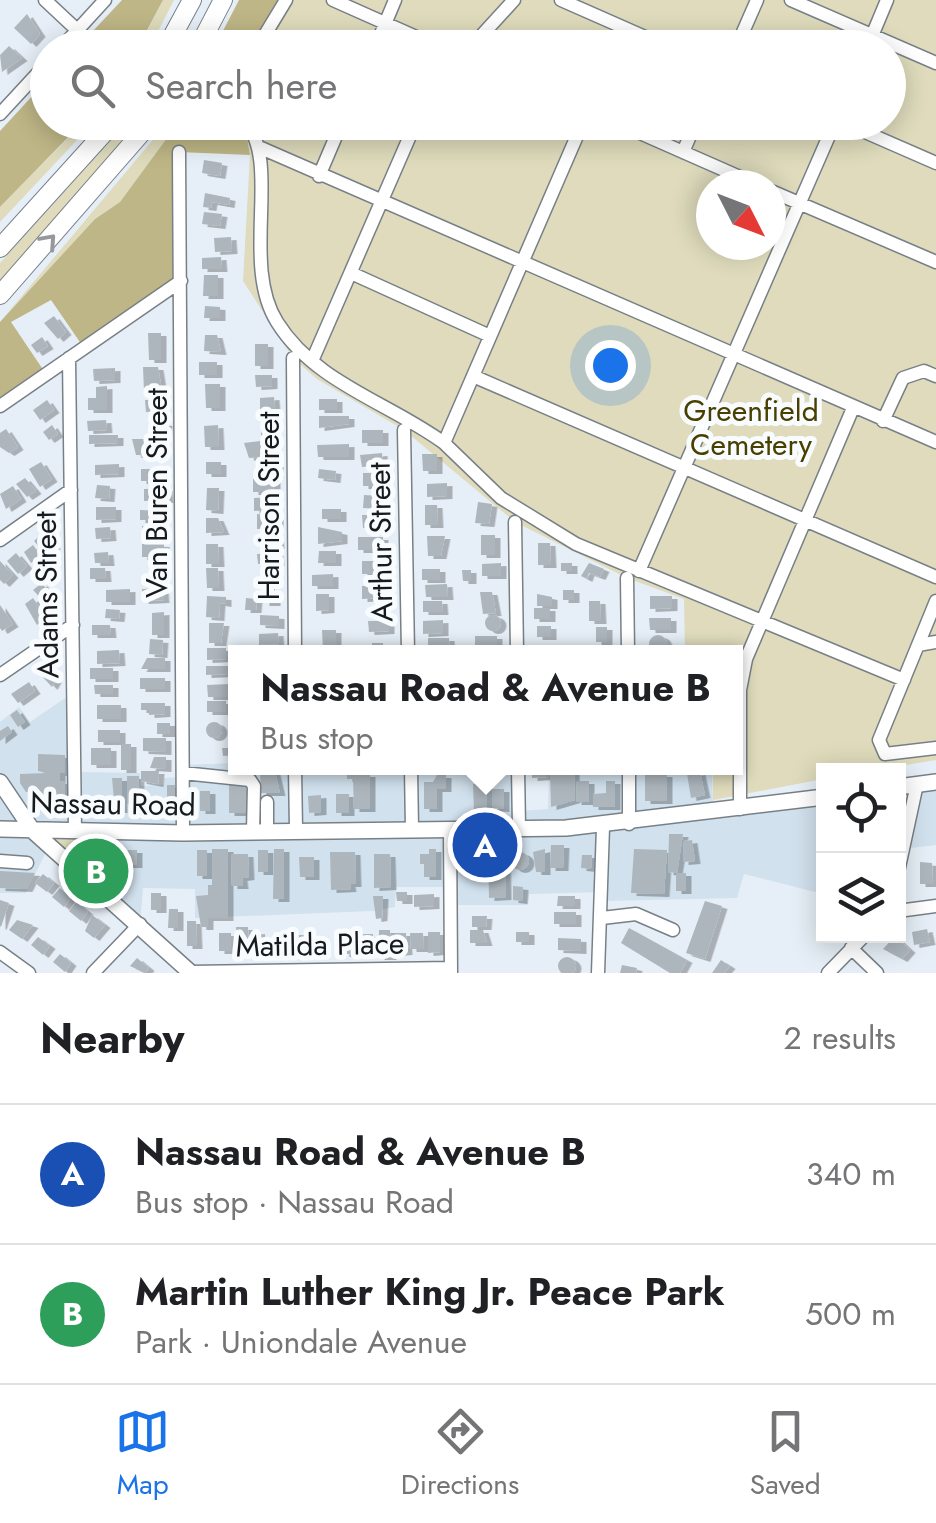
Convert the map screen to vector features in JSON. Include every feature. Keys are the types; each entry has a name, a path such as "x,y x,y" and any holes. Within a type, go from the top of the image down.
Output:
{"highway":[{"path":"176,30 192,0"},
{"path":"207,30 222,0"},
{"path":"0,248 99,140"},
{"path":"0,295 135,140"},
{"path":"0,229 51,176 94,146"}],"main road":[{"path":"0,782 33,831 191,972"},
{"path":"906,786 936,782"},
{"name":"Nassau Road","path":"0,829 183,834 603,826 816,799"}],"street":[{"path":"45,0 77,30 105,0"},
{"path":"268,30 286,0"},
{"path":"333,0 401,30"},
{"path":"383,30 395,0"},
{"path":"486,30 514,0"},
{"path":"561,0 629,30"},
{"path":"744,30 757,0"},
{"path":"791,0 848,30"},
{"path":"874,30 888,0"},
{"path":"906,54 936,64"},
{"path":"0,114 30,82"},
{"path":"256,140 261,148 259,274 275,320 326,375 402,414 444,442 511,505 633,575 904,680"},
{"path":"319,176 334,140"},
{"path":"312,361 408,140"},
{"path":"444,442 575,140"},
{"path":"655,140 724,170"},
{"path":"683,152 688,140"},
{"path":"628,645 633,575 830,140"},
{"path":"880,140 936,164"},
{"path":"261,148 936,442"},
{"name":"Van Buren Street","path":"179,152 183,834"},
{"path":"786,197 936,262"},
{"path":"350,273 490,336"},
{"path":"0,406 180,281"},
{"name":"Adams Street","path":"69,358 75,832"},
{"name":"Harrison Street","path":"293,358 295,645"},
{"path":"882,420 904,378 924,371 936,376"},
{"path":"473,376 936,577"},
{"path":"743,680 760,621 853,408"},
{"name":"Arthur Street","path":"404,430 408,645"},
{"path":"0,540 71,490"},
{"path":"515,522 517,645"},
{"path":"936,601 878,740 880,750 895,754 936,748"},
{"path":"0,675 72,625"},
{"path":"918,646 936,642"},
{"path":"183,774 250,780 260,831"},
{"path":"296,775 296,830"},
{"path":"411,775 412,829"},
{"path":"518,775 519,828"},
{"path":"629,775 629,824"},
{"path":"740,775 740,809"},
{"path":"902,853 917,784"},
{"path":"260,831 267,802"},
{"path":"598,973 603,826"},
{"path":"450,830 452,970"},
{"path":"0,861 27,863"},
{"path":"906,910 936,906"},
{"path":"602,918 636,914 673,930"},
{"path":"93,973 140,924"},
{"path":"828,973 856,943"},
{"path":"851,948 877,973"},
{"path":"0,952 29,973"},
{"name":"Matilda Place","path":"191,972 452,970"}],"shaded area":[{"path":"122,0 163,0 147,30 94,30"},
{"path":"239,0 279,0 260,30 223,30"},
{"path":"30,98 30,140 65,140 0,207 0,131"},
{"path":"166,140 248,140 250,155 179,152 181,281 84,348 51,300 11,322 46,374 0,406 0,322 95,219 120,202"},
{"path":"74,692 75,772 140,773 141,786 163,785 164,778 182,777 183,765 228,763 228,775 518,775 519,811 548,809 549,775 712,775 713,812 816,798 816,892 744,874 737,898 602,901 602,892 529,894 528,905 451,905 450,887 396,887 395,907 372,911 195,918 195,889 143,888 140,924 34,832 45,854 26,893 0,893 0,722 19,707 30,722"},
{"path":"936,782 936,845 906,849 906,786"}],"green space":[{"path":"163,0 174,0 159,30 147,30"},
{"name":"Greenfield Cemetery","path":"279,0 936,0 936,760 906,765 816,763 816,780 713,800 713,775 743,775 743,645 685,645 684,599 627,578 515,522 404,430 317,379 293,358 243,281 248,140 906,140 906,30 260,30"},
{"path":"66,140 77,140 0,222 0,207"},
{"path":"112,140 125,140 0,281 0,263"},
{"path":"153,140 166,140 120,202 95,219 0,322"},
{"path":"33,831 110,833 111,896"}],"building":[{"path":"27,14 37,30 30,30 30,43 14,28"},
{"path":"9,46 22,58 2,72 0,55"},
{"path":"204,160 222,163 220,176 202,173"},
{"path":"205,193 230,198 229,205 212,202 211,208 203,207"},
{"path":"204,212 222,214 220,226 202,224"},
{"path":"231,237 232,251 215,252 214,238"},
{"path":"221,257 222,269 202,269 202,258"},
{"path":"204,275 218,275 218,296 203,296"},
{"path":"205,306 220,307 220,318 204,318"},
{"path":"54,316 66,332 58,339 44,323"},
{"path":"148,333 161,333 161,360 149,360"},
{"path":"205,335 217,335 221,352 204,351"},
{"path":"42,337 48,346 37,353 31,345"},
{"path":"255,344 268,344 268,366 255,366"},
{"path":"199,362 217,362 217,375 199,375"},
{"path":"143,367 158,367 162,391 144,392"},
{"path":"115,368 115,380 94,381 93,369"},
{"path":"255,375 272,375 272,386 256,387"},
{"path":"205,384 220,384 220,408 206,408"},
{"path":"107,386 107,410 88,410 88,398 96,398 96,387"},
{"path":"274,397 275,409 260,409 260,398"},
{"path":"319,399 337,399 337,410 319,410"},
{"path":"47,400 54,410 40,420 33,410"},
{"path":"145,400 161,400 161,411 146,412"},
{"path":"319,416 349,416 349,424 319,428"},
{"path":"106,420 107,430 88,431 87,421"},
{"path":"150,421 167,423 166,433 149,432"},
{"path":"52,425 58,434 49,440 43,432"},
{"path":"218,425 219,447 205,447 204,426"},
{"path":"261,426 275,426 275,436 261,436"},
{"path":"6,429 18,447 9,453 0,447 0,433"},
{"path":"362,430 383,430 383,443 362,443"},
{"path":"89,435 118,435 118,443 89,444"},
{"path":"132,439 154,439 149,455 136,455"},
{"path":"260,441 261,457 249,458 244,443"},
{"path":"349,444 349,457 318,457 317,445"},
{"path":"382,453 383,465 362,467 360,455"},
{"path":"422,454 437,454 437,471 423,471"},
{"path":"41,462 52,479 40,487 29,469"},
{"path":"206,462 221,462 221,474 206,474"},
{"path":"119,464 119,474 95,475 95,465"},
{"path":"278,464 278,475 258,476 257,465"},
{"path":"141,469 163,469 163,481 141,481"},
{"path":"319,469 336,471 335,480 318,478"},
{"path":"363,473 382,473 382,486 363,486"},
{"path":"25,478 36,491 27,497 16,484"},
{"path":"253,479 275,479 275,492 253,492"},
{"path":"447,483 447,496 427,497 427,484"},
{"path":"97,485 110,486 109,499 95,498"},
{"path":"13,486 21,499 6,509 0,494"},
{"path":"167,488 168,500 144,501 144,489"},
{"path":"207,488 219,488 218,511 206,510"},
{"path":"364,495 383,496 382,509 363,508"},
{"path":"275,497 275,510 254,511 254,498"},
{"path":"478,502 492,504 489,524 475,523"},
{"path":"425,505 437,505 438,525 425,525"},
{"path":"96,507 116,507 116,519 96,520"},
{"path":"322,509 341,509 341,519 322,519"},
{"path":"140,510 161,511 162,520 140,520"},
{"path":"257,514 278,517 278,528 257,529"},
{"path":"362,515 383,515 383,528 363,528"},
{"path":"206,518 218,518 224,532 206,533"},
{"path":"163,525 163,537 142,538 142,526"},
{"path":"110,527 111,538 96,539 95,528"},
{"path":"318,527 342,532 342,541 318,544"},
{"path":"43,532 55,546 45,554 34,541"},
{"path":"481,535 495,535 495,555 481,555"},
{"path":"262,536 278,536 279,546 262,546"},
{"path":"427,536 445,536 441,556 428,556"},
{"path":"358,537 383,537 383,550 358,550"},
{"path":"538,543 550,543 551,565 538,565"},
{"path":"142,544 164,544 164,557 142,557"},
{"path":"206,544 218,544 219,564 206,564"},
{"path":"33,545 41,556 31,563 24,552"},
{"path":"319,551 336,551 336,563 318,563"},
{"path":"108,552 109,563 95,563 94,553"},
{"path":"16,553 27,566 18,574 7,561"},
{"path":"278,553 279,563 258,564 257,554"},
{"path":"0,561 13,575 4,584 0,580"},
{"path":"362,561 382,561 383,574 362,574"},
{"path":"165,562 166,574 153,575 152,563"},
{"path":"501,563 501,576 482,576 482,564"},
{"path":"561,563 572,563 572,571 561,571"},
{"path":"589,563 604,569 600,577 589,573 587,579 581,576"},
{"path":"90,568 105,568 106,579 90,579"},
{"path":"206,568 218,568 219,588 207,588"},
{"path":"263,568 275,568 275,582 264,582"},
{"path":"422,569 440,569 440,580 422,580"},
{"path":"462,570 471,570 471,581 463,581"},
{"path":"333,574 333,586 312,586 312,575"},
{"path":"42,583 55,601 48,606 33,590"},
{"path":"447,584 448,597 426,597 425,585"},
{"path":"382,585 383,598 362,599 362,586"},
{"path":"163,588 164,600 143,601 142,589"},
{"path":"130,589 130,602 106,602 106,590"},
{"path":"264,589 275,589 275,603 264,603"},
{"path":"563,590 574,590 574,600 563,600"},
{"path":"480,592 492,592 496,613 483,614"},
{"path":"316,594 329,594 329,610 316,611"},
{"path":"537,594 552,597 552,606 537,606"},
{"path":"207,596 226,597 226,604 220,603 219,618 206,617"},
{"path":"650,596 672,596 672,608 650,609"},
{"path":"33,598 47,618 37,625 25,604"},
{"path":"246,598 257,599 256,610 245,610"},
{"path":"423,601 442,601 443,612 423,612"},
{"path":"589,601 600,601 601,621 589,621"},
{"path":"0,605 13,624 2,631 0,628"},
{"path":"534,608 550,608 550,619 534,619"},
{"path":"106,609 120,610 119,619 105,618"},
{"path":"164,612 164,635 152,635 152,613"},
{"path":"260,615 279,616 279,626 260,625"},
{"path":"493,615 501,623 493,631 485,623"},
{"path":"649,618 671,618 671,630 650,630"},
{"path":"443,620 443,633 423,634 423,621"},
{"path":"368,621 389,621 389,631 369,632"},
{"path":"209,623 224,623 221,643 209,643"},
{"path":"92,625 110,625 111,635 92,635"},
{"path":"537,626 551,626 551,637 537,637"},
{"path":"596,627 607,627 607,642 596,642"},
{"path":"322,630 336,630 336,645 323,645"},
{"path":"278,633 279,644 259,645 259,634"},
{"path":"658,635 666,645 649,644"},
{"path":"475,636 497,636 497,645 475,645"},
{"path":"428,638 449,638 450,645 428,645"},
{"path":"150,639 163,640 162,655 149,654"},
{"path":"207,648 226,648 226,659 207,660"},
{"path":"119,650 120,663 97,664 97,651"},
{"path":"147,658 165,658 165,669 141,669"},
{"path":"48,662 56,680 52,687 36,670"},
{"path":"206,666 228,666 228,674 206,675"},
{"path":"90,668 113,668 113,679 90,679"},
{"path":"140,678 165,678 165,689 140,689"},
{"path":"29,682 35,691 18,703 11,694"},
{"path":"228,684 228,697 208,697 207,685"},
{"path":"94,685 113,685 113,694 95,694"},
{"path":"207,701 226,701 226,712 207,712"},
{"path":"141,703 165,703 165,714 149,715 149,710 141,710"},
{"path":"97,705 121,705 121,719 97,719"},
{"path":"17,710 25,722 18,727 10,715"},
{"path":"214,722 222,730 214,738 206,730"},
{"path":"157,723 170,723 170,734 157,734"},
{"path":"8,726 12,732 0,741 0,731"},
{"path":"98,730 120,730 120,742 98,742"},
{"path":"143,738 166,738 166,752 143,751"},
{"path":"121,744 131,744 131,770 121,770"},
{"path":"91,748 111,748 111,765 91,765"},
{"path":"38,754 65,755 65,773 60,773 60,781 65,781 65,811 48,811 48,803 36,803 36,792 26,792 20,783 20,774 47,773 38,771"},
{"path":"154,757 166,757 166,769 150,768"},
{"path":"141,771 159,771 158,784 141,781"},
{"path":"260,775 276,775 280,793 261,793"},
{"path":"347,775 370,775 370,809 354,809 353,779 347,779"},
{"path":"437,775 446,775 446,789 437,789 437,809 424,809 424,782 433,782"},
{"path":"550,775 574,775 575,800 551,807"},
{"path":"645,775 667,775 667,801 645,801"},
{"path":"687,775 701,775 705,795 691,798"},
{"path":"127,776 139,776 138,807 127,804"},
{"path":"112,778 122,778 122,810 115,810"},
{"path":"577,781 589,781 589,802 576,802"},
{"path":"606,781 615,781 615,807 593,807 593,794 606,793"},
{"path":"229,782 239,782 249,792 249,813 229,813"},
{"path":"473,784 487,784 487,812 474,812"},
{"path":"167,785 175,785 175,814 167,815"},
{"path":"492,789 504,789 504,809 492,808"},
{"path":"200,791 210,791 210,811 200,811"},
{"path":"336,794 349,794 349,813 336,813"},
{"path":"321,795 321,812 309,813 308,796"},
{"path":"669,834 683,834 677,873 668,872"},
{"path":"692,840 695,861 683,862 684,841"},
{"path":"551,845 564,845 563,868 550,868"},
{"path":"488,848 505,848 506,897 489,898"},
{"path":"212,849 228,849 228,918 208,918 208,927 201,927 196,896 208,895 208,885 212,885"},
{"path":"274,849 284,849 284,899 273,899"},
{"path":"429,849 436,849 436,877 424,877 424,864 420,864 420,854 429,854"},
{"path":"545,849 545,872 536,872 533,852"},
{"path":"634,849 667,850 664,894 631,893"},
{"path":"112,850 137,850 137,865 118,865 118,876 111,876"},
{"path":"197,850 207,850 207,876 197,876"},
{"path":"258,850 268,850 268,872 258,872"},
{"path":"330,852 355,852 356,884 350,884 351,889 331,890"},
{"path":"520,852 529,861 520,870 511,861"},
{"path":"231,854 248,854 249,877 242,878 243,886 232,886"},
{"path":"374,854 390,854 391,887 374,888"},
{"path":"468,854 482,854 483,869 471,869"},
{"path":"582,855 592,855 591,869 581,868"},
{"path":"299,857 314,857 314,877 300,877"},
{"path":"920,862 932,863 933,884 920,884"},
{"path":"0,871 35,873 27,889 0,888"},
{"path":"676,873 686,873 686,891 676,891"},
{"path":"43,874 54,883 47,892 35,883"},
{"path":"513,886 523,887 522,901 513,900"},
{"path":"60,888 71,898 64,907 52,897"},
{"path":"396,892 407,892 407,901 397,901"},
{"path":"151,893 161,893 161,910 151,910"},
{"path":"434,894 434,906 414,907 414,895"},
{"path":"373,896 383,896 382,918 376,919"},
{"path":"558,896 575,896 575,906 557,906"},
{"path":"0,900 9,903 1,927 0,926"},
{"path":"705,901 722,906 705,959 686,953"},
{"path":"76,902 88,912 81,921 69,911"},
{"path":"169,909 178,909 178,928 168,928"},
{"path":"554,912 576,912 576,924 554,924"},
{"path":"92,915 105,925 94,938 85,931"},
{"path":"472,916 487,916 486,927 472,927"},
{"path":"17,920 33,925 22,939 9,930"},
{"path":"187,921 196,921 197,946 187,946"},
{"path":"236,927 248,927 249,950 237,950"},
{"path":"629,928 687,960 680,973 670,973 621,943"},
{"path":"927,929 930,942 914,945 912,932"},
{"path":"344,930 355,930 356,954 344,954"},
{"path":"379,930 390,930 391,957 379,957"},
{"path":"470,930 483,930 487,943 470,943"},
{"path":"428,932 440,932 440,952 428,953"},
{"path":"516,932 529,932 529,942 516,942"},
{"path":"219,933 231,933 231,951 219,951"},
{"path":"395,933 406,933 407,952 395,953"},
{"path":"410,933 423,933 424,949 411,949"},
{"path":"265,934 267,950 256,951 255,935"},
{"path":"272,934 284,934 284,950 273,951"},
{"path":"362,934 373,934 373,954 362,954"},
{"path":"298,935 312,935 312,947 298,944"},
{"path":"38,937 50,946 43,955 31,945"},
{"path":"558,938 581,939 581,951 558,950"},
{"path":"889,943 902,943 910,950 902,959 883,949"},
{"path":"60,954 71,963 65,972 53,962"},
{"path":"137,958 149,968 145,973 130,966"},
{"path":"561,960 573,960 573,972 561,972"},
{"path":"721,960 730,966 724,973 712,973"},
{"path":"622,965 637,968 636,973 620,973"}],"place":[{"name":"Nassau Road & Avenue B","path":"485,845"},
{"name":"Martin Luther King Jr. Peace Park","path":"96,871"}]}
